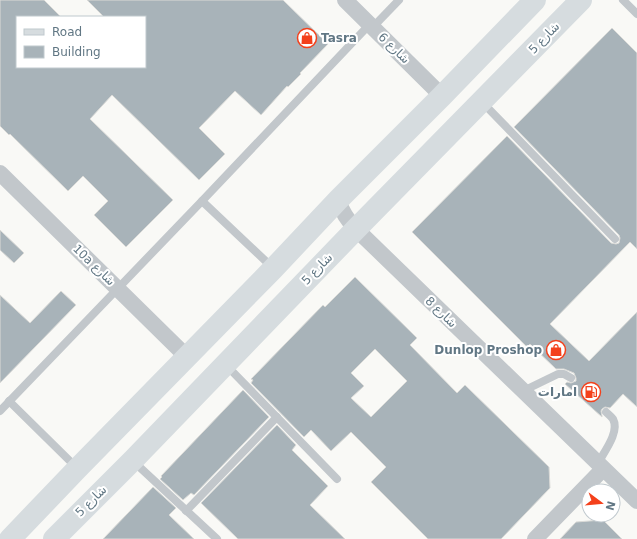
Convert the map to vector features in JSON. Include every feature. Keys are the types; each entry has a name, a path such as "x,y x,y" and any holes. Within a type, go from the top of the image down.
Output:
{"street":[{"name":"شارع 6","path":"345,0 442,96"},
{"path":"10,539 77,468 273,269 338,200 535,0"},
{"name":"شارع 5","path":"61,535 132,460 581,0"},
{"name":"10a شارع","path":"0,173 187,357"},
{"name":"شارع 8","path":"338,200 342,211 356,230 637,501"},
{"path":"535,539 601,466"}],"lane":[{"path":"0,410 371,26 399,0"},
{"path":"623,0 637,14"},
{"path":"482,101 615,239"},
{"path":"202,201 273,269"},
{"path":"225,365 337,478"},
{"path":"523,391 558,374 564,374 571,378"},
{"path":"9,401 77,468"},
{"path":"601,466 615,432 613,418 606,412"},
{"path":"186,511 277,417"},
{"path":"132,460 217,539"}],"building":[{"path":"0,0 44,0 60,16 16,16 16,68 146,68 146,16 103,16 87,0 283,0 328,44 261,115 235,91 199,128 225,154 199,180 112,95 90,119 173,200 126,247 94,215 108,201 83,176 68,191 0,126"},
{"path":"612,28 637,53 637,249 630,242 550,324 589,361 637,312 637,407 623,394 610,408 605,407 602,409 602,417 565,384 567,382 571,383 576,381 574,373 564,369 556,369 530,344 527,347 412,232 507,136 611,243 619,243 619,235 514,127"},
{"path":"0,230 24,253 14,263 0,250"},
{"path":"355,277 417,338 410,345 457,393 465,385 549,467 550,488 501,539 428,539 371,482 386,467 351,432 331,451 311,430 304,437 251,383 253,380 251,379 323,305 325,307","holes":["375,349 407,381 371,417 351,398 364,386 351,373"]},
{"path":"61,291 76,305 0,383 0,295 30,323"},
{"path":"243,390 269,417 194,495 191,493 183,500 160,479 162,477 161,476"},
{"path":"277,425 296,445 292,450 328,486 310,505 345,539 238,539 201,503"},
{"path":"153,487 176,508 169,515 194,539 103,539"},
{"path":"576,522 606,523 622,539 560,539"}],"place":[{"name":"Tasra","path":"307,38"},
{"name":"Dunlop Proshop","path":"556,350"},
{"name":"امارات","path":"591,392"}]}
